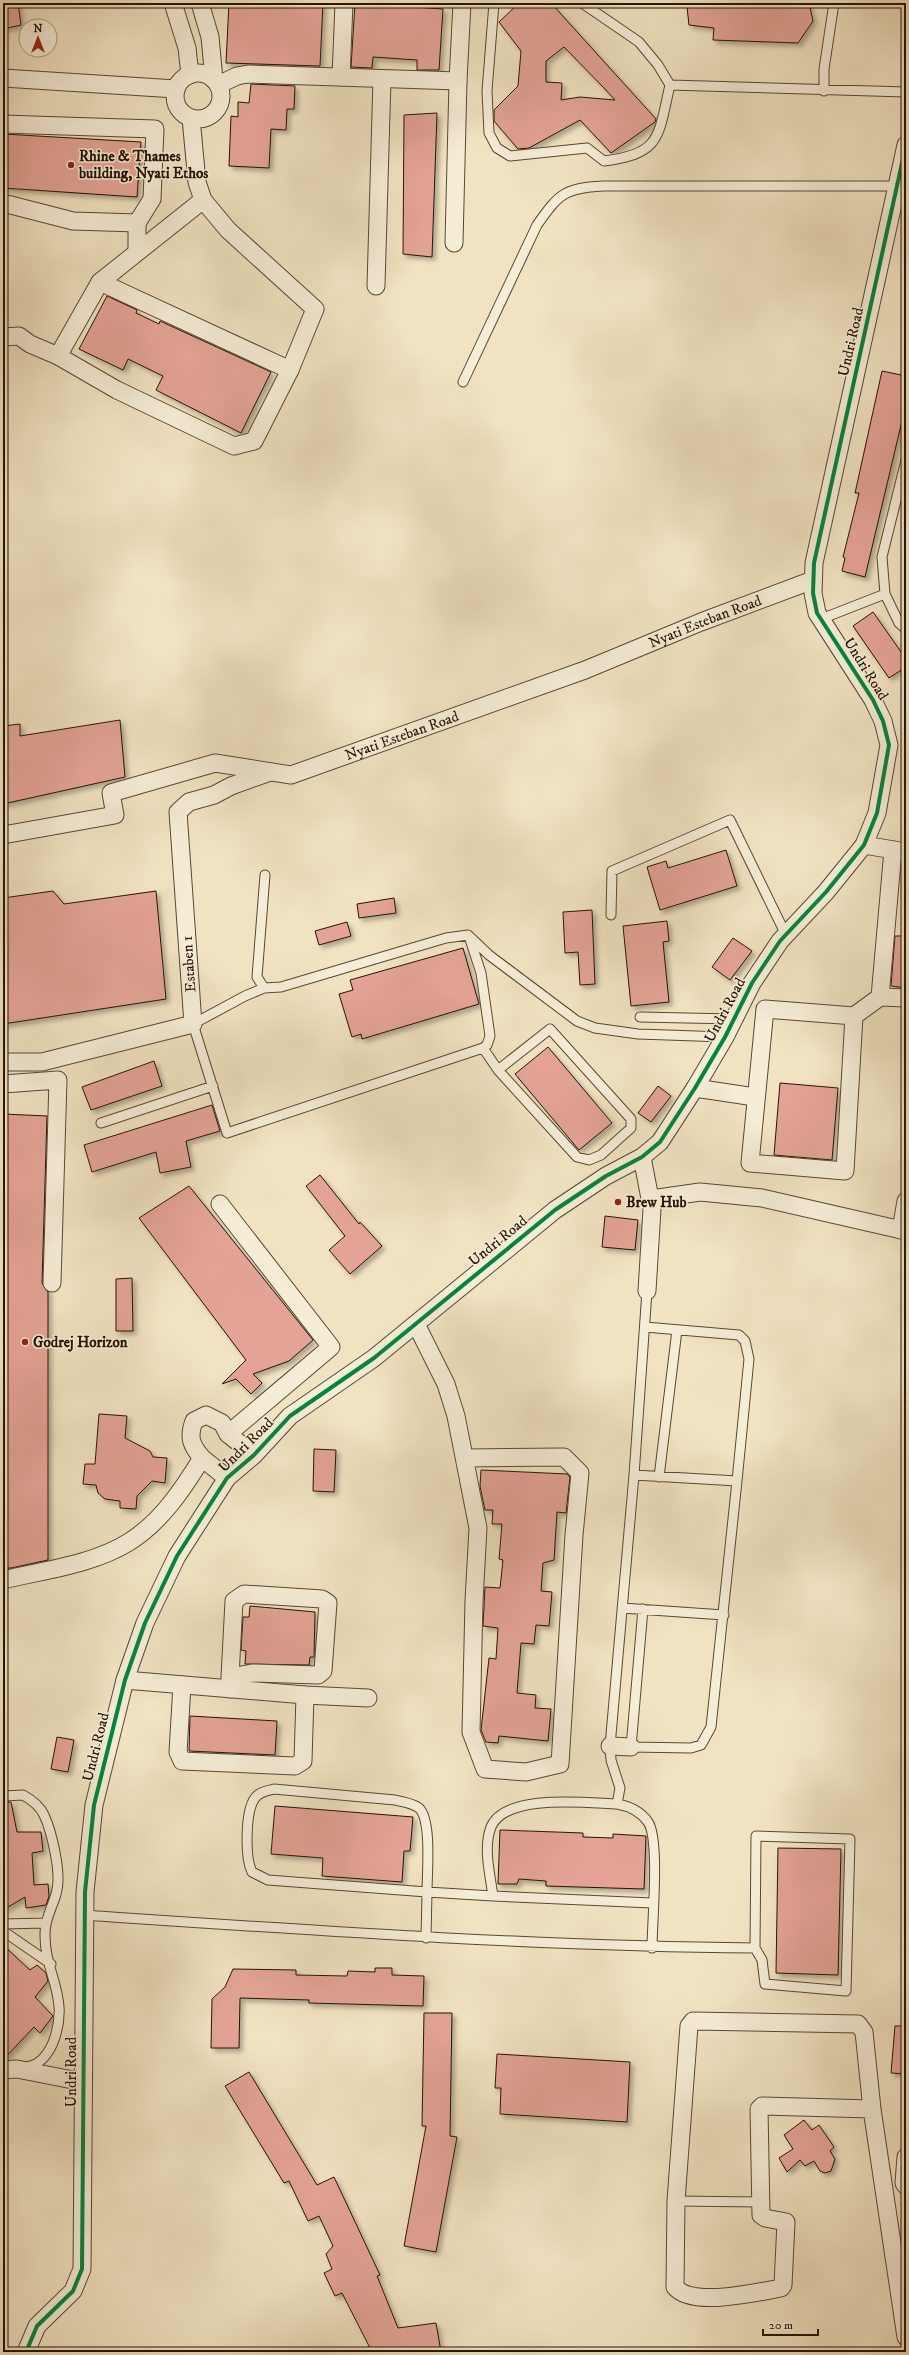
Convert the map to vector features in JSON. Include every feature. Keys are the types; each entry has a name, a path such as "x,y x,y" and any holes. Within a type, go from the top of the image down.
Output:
{"street":[{"path":"173,3 187,48 190,75"},
{"path":"200,3 210,38 216,83 220,93 218,108 207,118 191,118 184,115 176,104 176,89 184,78 190,75 204,74 216,83"},
{"path":"342,77 344,3"},
{"path":"454,243 458,81 462,3"},
{"path":"216,83 248,74 458,81"},
{"path":"3,78 176,89"},
{"path":"376,286 382,78"},
{"path":"3,337 19,336 30,344 58,356 117,390 234,446 254,441 290,370 315,309 228,230 203,200 197,182 191,118"},
{"path":"3,124 155,129 152,199 137,223 137,252"},
{"name":"Undri Road","path":"26,2352 36,2326 73,2291 82,2269 84,1915 94,1805 125,1680 145,1623 177,1556 227,1478 254,1455 290,1416 374,1358 555,1210 606,1176 642,1157 660,1142 725,1037 752,983 786,935 826,892 864,845 876,813 889,745 882,721 873,700 817,613 813,593 814,563 906,145"},
{"path":"58,356 100,282 203,200"},
{"path":"3,203 73,221 137,223"},
{"path":"100,282 290,370"},
{"name":"Nyati Esteban Road","path":"3,835 115,815 111,793 215,763 291,775 584,670 701,622 813,580"},
{"name":"Estaben 1","path":"193,1024 178,812 189,802 214,795 232,786 272,772"},
{"path":"864,845 899,851 880,997"},
{"path":"854,1016 844,1170 750,1163 755,1097 765,1009 854,1016 880,997 906,998"},
{"path":"3,1062 42,1062 193,1024"},
{"path":"3,1084 58,1080 52,1283"},
{"path":"694,1088 755,1097"},
{"path":"642,1157 651,1199 647,1291"},
{"path":"651,1199 700,1192 762,1198 904,1231 906,1201"},
{"path":"220,1204 331,1347 228,1434"},
{"path":"416,1324 446,1384 465,1458 478,1528 474,1601 471,1732 486,1770 526,1772 560,1764 574,1535 580,1473 564,1458 465,1458"},
{"path":"227,1478 202,1458 191,1444 190,1432 194,1421 206,1415 222,1423 228,1434 254,1455"},
{"path":"3,1580 74,1564 108,1553 129,1542 154,1522 180,1493 202,1458"},
{"path":"244,1594 322,1599 328,1603 323,1671 318,1675 252,1673 230,1683 234,1601 244,1594"},
{"path":"125,1680 182,1685 230,1683 306,1695 368,1698"},
{"path":"182,1685 178,1752 182,1761 295,1766 303,1761 306,1695"},
{"path":"610,1746 631,1747"},
{"path":"872,2109 762,2106 758,2113 760,2202 762,2217 786,2222 784,2285 782,2288 712,2299 684,2293 675,2287 676,2201 687,2031 693,2020 858,2024 864,2032 872,2109 906,2337"},
{"path":"10,2069 83,2082"},
{"path":"906,2157 904,2183 906,2186"}],"lane":[{"path":"494,3 488,91 489,133 497,148 510,156 587,148 604,161 624,158 641,153 651,146 658,134 670,85 658,65 639,42 582,3"},
{"path":"824,91 824,69 834,3"},
{"path":"670,85 824,91 906,92"},
{"path":"463,382 537,225 553,203 565,192 578,187 603,186 898,186"},
{"path":"906,460 882,557 885,594 899,624 906,628"},
{"path":"821,619 885,594"},
{"path":"611,915 612,871 730,820 786,935"},
{"path":"264,988 257,976 265,874"},
{"path":"468,935 481,973 490,1036 487,1045 483,1048 227,1133 193,1024 245,996 264,988 281,987 446,938 468,935"},
{"path":"468,935 489,955 577,1021 595,1028 638,1034 725,1037"},
{"path":"640,1017 734,1019"},
{"path":"483,1048 498,1070 577,1157 589,1160 601,1155 631,1128 631,1119 550,1029 498,1070"},
{"path":"101,1123 213,1086"},
{"path":"617,1804 620,1788 611,1760 610,1746 634,1475 647,1291"},
{"path":"643,1609 631,1747 691,1748 701,1745 707,1737 711,1727 724,1615 749,1359 745,1341 739,1335 645,1327"},
{"path":"659,1477 677,1330"},
{"path":"634,1475 737,1481"},
{"path":"622,1608 724,1615"},
{"path":"426,1938 427,1892 427,1832 424,1818 419,1809 395,1800 274,1789 264,1791 255,1797 250,1807 247,1854 252,1872 260,1878 268,1880 427,1892 652,1903"},
{"path":"3,1796 23,1795 32,1800 44,1815 50,1832 58,1877 57,1889 46,1923 46,1945 60,2009 56,2035 48,2052 37,2065 10,2069"},
{"path":"493,1896 488,1841 492,1826 502,1813 516,1806 534,1804 628,1805 643,1817 653,1833 652,1948"},
{"path":"756,1836 850,1839 846,1991 765,1984 762,1960 755,1948 756,1836"},
{"path":"84,1915 426,1938 652,1948 755,1948"},
{"path":"3,1924 46,1923"},
{"path":"3,1931 51,1964"},
{"path":"676,2201 760,2202"}],"building":[{"path":"3,3 18,3 20,18 18,18 18,26 3,29"},
{"path":"229,3 323,3 320,66 226,63"},
{"path":"355,3 443,9 439,70 417,70 417,60 373,57 372,68 351,67"},
{"path":"519,3 551,3 656,119 655,122 611,153 580,120 529,148 518,149 494,121 494,110 518,86 521,51 499,22","holes":["564,47 615,100 580,97 561,100 562,83 546,82 546,61"]},
{"path":"701,3 809,3 813,21 798,43 713,40 714,28 689,25 687,7 704,7"},
{"path":"251,84 295,86 294,109 287,109 286,130 271,129 269,168 229,166 231,116 238,117 238,102 249,103"},
{"path":"437,113 432,257 403,254 404,115"},
{"name":"Rhine & Thames building, Nyati Ethos","path":"3,134 141,142 137,197 3,188"},
{"path":"107,296 137,310 136,313 159,324 160,321 271,372 241,433 156,390 163,376 128,359 123,370 79,349"},
{"path":"882,371 906,376 906,404 865,577 842,571 845,558 843,557 859,493 855,493"},
{"path":"873,612 906,659 906,667 889,678 853,626"},
{"path":"120,720 125,777 3,804 3,726 20,724 20,736"},
{"path":"726,850 737,886 660,910 647,867 666,861 668,868"},
{"path":"53,891 64,904 156,891 166,999 3,1024 3,898"},
{"path":"394,898 396,913 359,918 357,904"},
{"path":"592,910 595,984 580,985 578,952 565,953 563,912"},
{"path":"667,921 669,941 663,942 669,1002 631,1006 623,926"},
{"path":"347,922 351,936 319,945 315,931"},
{"path":"895,936 906,936 906,988 891,986"},
{"path":"733,938 752,951 730,980 712,967"},
{"path":"463,948 479,1004 362,1039 361,1034 352,1037 339,994 353,990 350,980"},
{"path":"548,1047 612,1123 579,1150 515,1074"},
{"path":"154,1061 162,1086 91,1110 82,1087"},
{"path":"780,1083 838,1088 832,1160 774,1155"},
{"path":"658,1086 671,1096 651,1122 638,1113"},
{"path":"212,1105 220,1131 186,1141 191,1167 160,1173 156,1152 92,1172 84,1145"},
{"name":"Godrej Horizon","path":"3,1114 47,1116 42,1283 48,1292 48,1560 11,1568 3,1568"},
{"path":"320,1175 359,1224 360,1222 382,1246 350,1274 329,1250 345,1236 306,1186"},
{"path":"189,1186 313,1340 289,1361 253,1374 262,1383 251,1394 236,1379 222,1384 246,1360 139,1218"},
{"path":"605,1216 638,1220 635,1250 602,1247"},
{"path":"132,1278 133,1331 116,1331 116,1279"},
{"path":"99,1414 127,1416 125,1438 150,1451 153,1457 167,1458 165,1483 152,1481 137,1496 136,1509 120,1508 120,1501 105,1499 98,1493 96,1485 83,1484 85,1464 95,1464"},
{"path":"314,1449 336,1450 334,1492 313,1491"},
{"path":"481,1470 567,1474 570,1477 566,1513 557,1512 554,1560 543,1563 541,1591 552,1592 549,1626 536,1625 534,1644 521,1643 517,1693 536,1695 535,1708 551,1709 548,1741 499,1736 498,1743 486,1742 481,1730 489,1658 496,1659 498,1628 483,1626 485,1587 500,1588 503,1560 499,1559 502,1524 492,1524 493,1510 485,1510 480,1486"},
{"path":"250,1606 315,1612 314,1657 310,1657 309,1665 245,1664 246,1651 241,1650 243,1617 249,1617"},
{"path":"190,1716 277,1721 275,1755 189,1751"},
{"path":"57,1737 74,1740 68,1772 51,1769"},
{"path":"3,1802 11,1802 17,1832 41,1832 43,1851 32,1853 34,1885 48,1884 49,1896 46,1905 26,1908 25,1897 3,1910"},
{"path":"275,1806 413,1817 410,1851 404,1851 402,1882 322,1876 323,1858 271,1854"},
{"path":"500,1830 583,1833 583,1837 613,1838 613,1834 646,1836 644,1889 546,1886 546,1881 519,1879 517,1884 498,1884"},
{"path":"778,1848 841,1849 838,1975 776,1973"},
{"path":"3,1945 30,1970 37,1965 46,1973 48,1981 35,1997 53,2016 40,2033 34,2027 3,2060"},
{"path":"375,1968 392,1968 392,1975 424,1976 423,2006 309,2003 309,2000 240,1998 239,2048 211,2048 212,1999 225,1987 233,1969 296,1970 296,1975 347,1976 348,1971 375,1972"},
{"path":"424,2013 452,2013 450,2136 457,2137 436,2252 404,2246 426,2126 422,2126"},
{"path":"895,2026 906,2026 906,2074 891,2073"},
{"path":"497,2054 630,2062 627,2122 500,2114 501,2088 495,2088"},
{"path":"249,2072 317,2185 334,2177 380,2275 377,2276 398,2328 436,2323 441,2352 372,2352 342,2293 335,2296 324,2273 332,2269 326,2254 333,2246 319,2216 308,2221 289,2181 284,2183 225,2086"},
{"path":"804,2120 812,2130 819,2125 834,2147 830,2151 835,2159 831,2171 825,2173 820,2171 814,2161 805,2166 800,2160 787,2172 779,2158 793,2149 784,2135"}],"cycle path":[{"path":"26,2352 37,2326 73,2291 82,2269 85,1892 94,1805 125,1680 145,1623 177,1556 227,1478 254,1455 290,1416 374,1358 555,1210 606,1176 642,1157 660,1142 695,1088 725,1037 752,983 780,941 826,892 864,845 877,813 889,745 883,721 873,700 817,613 813,593 814,563 906,145"}],"place":[{"name":"Rhine & Thames building, Nyati Ethos","path":"71,165"},
{"name":"Brew Hub","path":"618,1202"},
{"name":"Godrej Horizon","path":"25,1342"}]}
